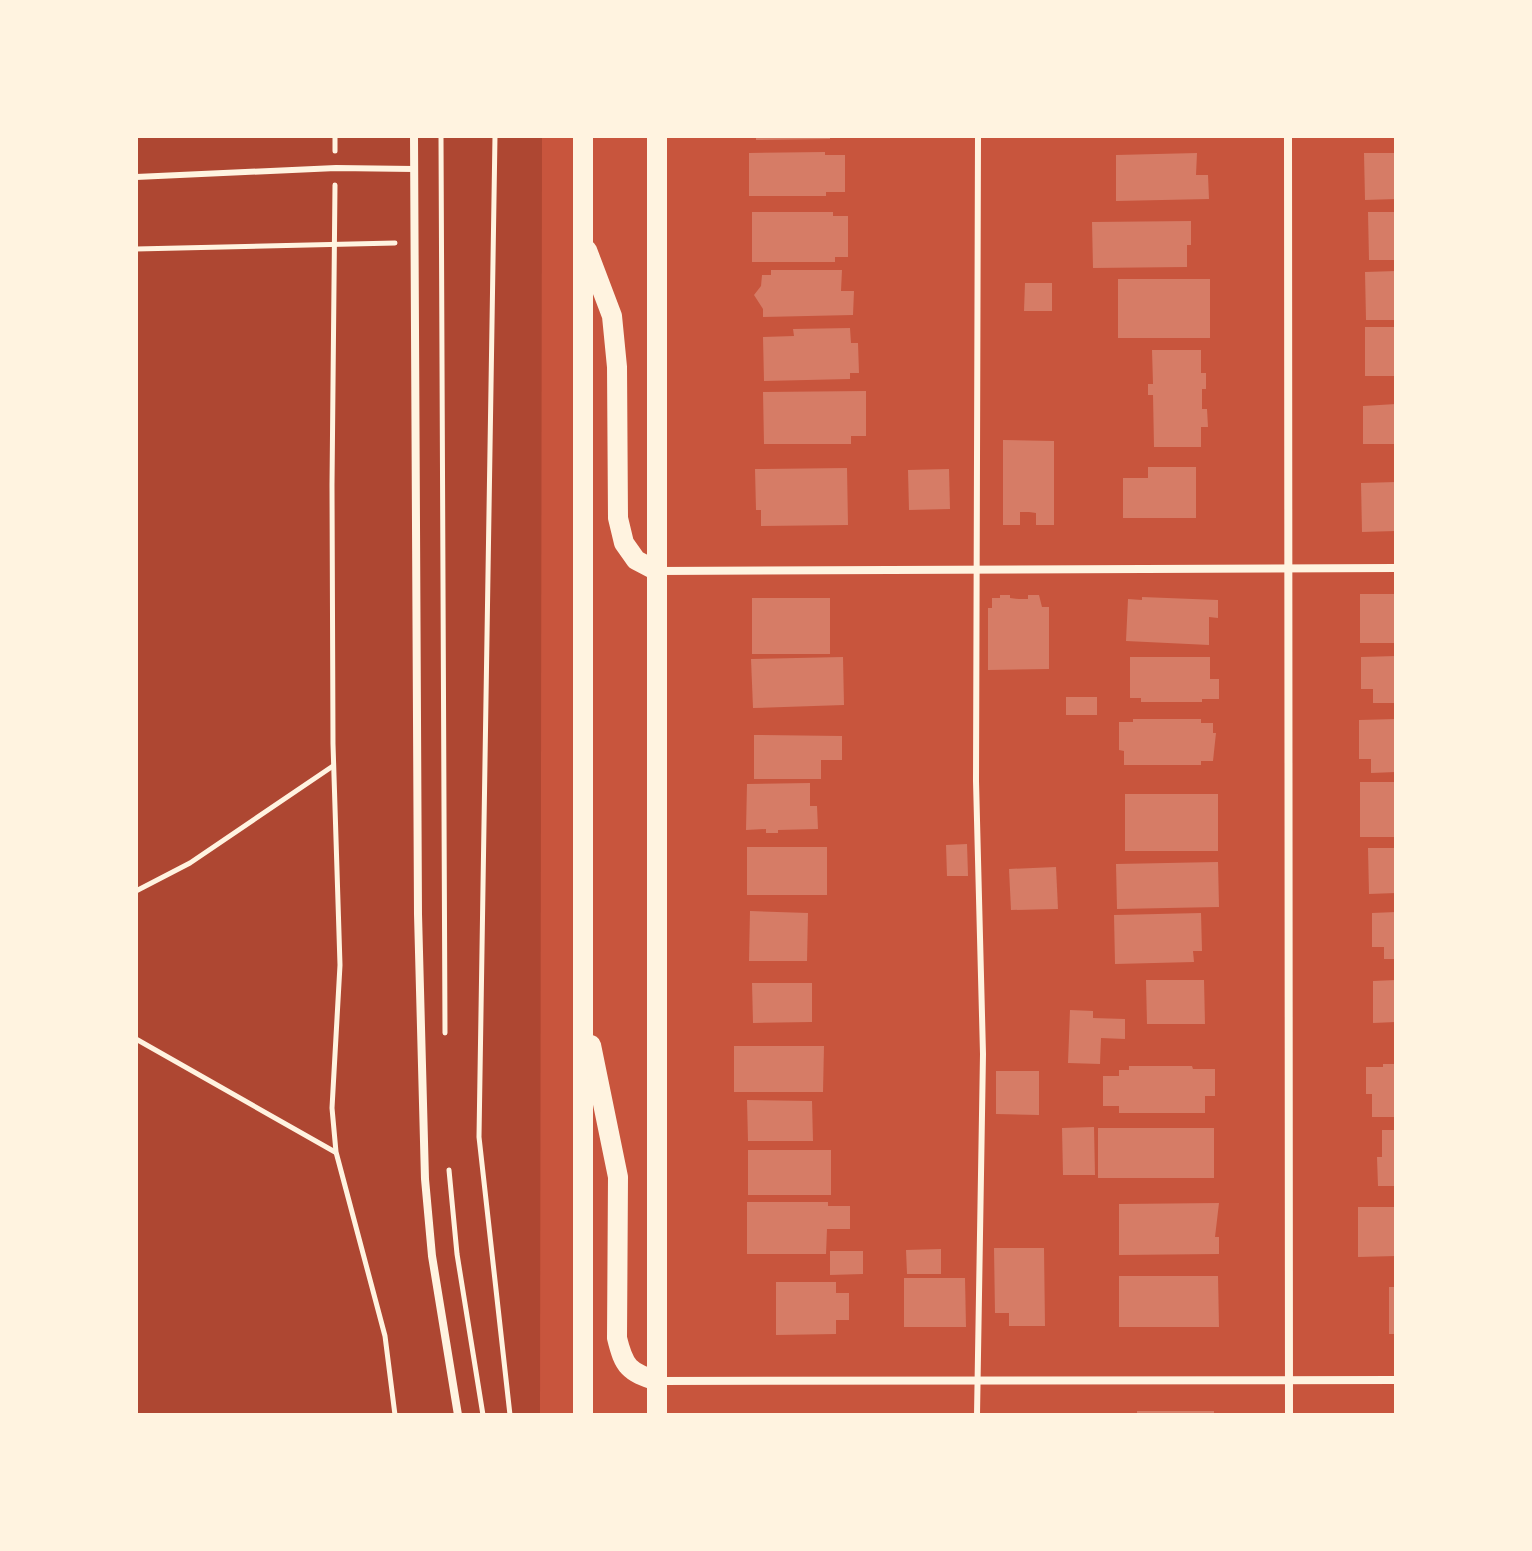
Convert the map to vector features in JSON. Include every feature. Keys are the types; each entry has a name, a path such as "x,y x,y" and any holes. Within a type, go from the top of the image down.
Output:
{"main road":[{"path":"583,136 583,1415"},
{"path":"657,136 657,1415"},
{"path":"583,238 612,316 617,367 618,518 624,543 636,560 657,571"},
{"path":"583,1002 618,1177 617,1338 623,1360 635,1375 657,1381"}],"street":[{"path":"414,136 418,914 425,1179 432,1256 458,1415"},
{"path":"1288,136 1289,1415"},
{"path":"657,571 1396,568"},
{"path":"657,1381 1396,1380"}],"lane":[{"path":"977,1415 983,1054 976,781 978,136"},
{"path":"136,177 336,168 414,169"}],"path":[{"path":"335,136 332,485 334,765 340,965 332,1108 336,1152 385,1336 395,1415"},
{"path":"441,136 445,1047"},
{"path":"495,136 479,1137 510,1415"},
{"path":"136,249 400,242"},
{"path":"136,891 190,863 334,765"},
{"path":"136,1039 336,1152"},
{"path":"449,1169 457,1254 483,1415"}],"shaded area":[{"path":"136,136 542,136 540,1415 136,1415"}],"building":[{"path":"756,136 830,136 830,139 756,140"},
{"path":"825,152 825,155 845,155 845,192 826,192 826,196 749,196 749,153"},
{"path":"1197,153 1196,175 1208,175 1209,199 1116,201 1116,155"},
{"path":"1364,153 1396,153 1396,199 1365,200"},
{"path":"752,212 833,212 833,216 848,216 848,257 835,257 835,262 752,262"},
{"path":"1368,212 1396,212 1396,260 1369,260"},
{"path":"1191,221 1187,267 1093,268 1092,222"},
{"path":"771,270 842,270 841,291 854,291 853,315 763,317 763,309 754,295 761,286 762,275 771,275"},
{"path":"1396,271 1396,320 1366,320 1365,272"},
{"path":"1118,279 1210,279 1210,338 1118,338"},
{"path":"1025,283 1052,283 1052,311 1024,311"},
{"path":"1365,327 1396,327 1396,376 1365,376"},
{"path":"850,328 851,343 858,343 859,373 850,373 850,379 764,381 763,337 794,336 793,329"},
{"path":"1152,350 1201,350 1201,373 1206,373 1202,409 1207,409 1208,427 1201,427 1201,447 1154,447 1153,395 1148,395 1148,384 1153,384"},
{"path":"866,391 866,436 851,436 851,444 764,444 763,392"},
{"path":"1396,404 1396,444 1363,444 1363,406"},
{"path":"1003,440 1054,441 1054,525 1036,525 1036,513 1020,512 1020,525 1003,525"},
{"path":"1148,467 1196,467 1196,518 1123,518 1123,478 1148,478"},
{"path":"847,468 848,525 761,526 761,510 756,510 755,469"},
{"path":"949,469 950,509 909,510 908,470"},
{"path":"1396,482 1396,531 1362,532 1361,483"},
{"path":"1360,594 1396,594 1396,643 1360,643"},
{"path":"1000,595 1028,599 1028,595 1039,595 1042,607 1049,607 1049,669 988,670 988,608 992,608 992,598 1000,598"},
{"path":"1142,597 1218,600 1218,618 1209,617 1209,645 1126,641 1128,599 1142,600"},
{"path":"752,598 830,598 830,654 752,654"},
{"path":"1396,656 1396,703 1373,703 1373,689 1361,689 1361,657"},
{"path":"843,657 844,705 753,708 751,659"},
{"path":"1130,657 1210,657 1210,679 1219,679 1219,699 1141,702 1141,698 1130,698"},
{"path":"1066,697 1097,697 1097,715 1066,715"},
{"path":"1133,719 1201,719 1201,723 1213,723 1213,733 1216,733 1213,761 1201,761 1201,765 1124,765 1124,751 1119,750 1119,722 1133,722"},
{"path":"1396,719 1396,772 1371,773 1371,759 1359,759 1359,720"},
{"path":"754,735 842,736 842,760 821,760 821,779 754,779"},
{"path":"1360,782 1396,782 1396,837 1360,837"},
{"path":"810,783 810,806 817,806 818,829 778,830 778,833 766,833 766,829 746,830 747,784"},
{"path":"1125,794 1218,794 1218,851 1125,851"},
{"path":"967,844 968,876 947,876 946,845"},
{"path":"747,847 827,847 827,895 747,895"},
{"path":"1368,848 1396,848 1396,893 1369,894"},
{"path":"1218,862 1219,907 1117,909 1116,864"},
{"path":"1056,867 1058,909 1011,910 1009,869"},
{"path":"750,911 808,913 807,961 749,961"},
{"path":"1396,912 1396,959 1384,959 1384,947 1372,947 1372,913"},
{"path":"1201,913 1202,951 1193,951 1194,962 1115,964 1114,915"},
{"path":"1146,980 1204,980 1205,1024 1147,1024"},
{"path":"1396,980 1396,1022 1373,1023 1373,981"},
{"path":"752,983 812,983 812,1022 753,1023"},
{"path":"1070,1010 1093,1011 1093,1018 1125,1019 1125,1039 1101,1038 1100,1064 1068,1063"},
{"path":"734,1046 824,1046 823,1092 734,1092"},
{"path":"1383,1064 1396,1064 1396,1117 1372,1117 1372,1094 1366,1094 1366,1067 1383,1067"},
{"path":"1129,1066 1215,1069 1215,1096 1205,1096 1205,1113 1119,1113 1119,1106 1103,1106 1103,1076 1119,1076 1119,1070 1129,1070"},
{"path":"996,1071 1039,1071 1039,1115 996,1114"},
{"path":"747,1100 812,1101 813,1141 748,1141"},
{"path":"1094,1127 1095,1175 1063,1175 1062,1128"},
{"path":"1098,1128 1214,1128 1214,1178 1098,1178"},
{"path":"1382,1130 1396,1130 1396,1186 1378,1186 1377,1157 1382,1157"},
{"path":"748,1150 831,1150 831,1195 748,1195"},
{"path":"747,1202 828,1202 828,1206 850,1206 850,1229 827,1229 826,1254 747,1254"},
{"path":"1219,1203 1215,1237 1219,1237 1219,1254 1119,1255 1119,1204"},
{"path":"1358,1207 1396,1207 1396,1256 1358,1257"},
{"path":"994,1248 1044,1248 1045,1326 1009,1326 1009,1313 995,1313"},
{"path":"941,1249 941,1274 907,1274 906,1250"},
{"path":"830,1251 863,1251 863,1274 830,1275"},
{"path":"1119,1276 1218,1276 1219,1327 1119,1327"},
{"path":"904,1278 965,1278 966,1327 904,1327"},
{"path":"776,1282 836,1282 836,1293 849,1293 849,1320 836,1320 836,1334 776,1335"},
{"path":"1389,1287 1396,1287 1396,1334 1389,1334"},
{"path":"1137,1411 1214,1411 1214,1415 1137,1415"}]}
